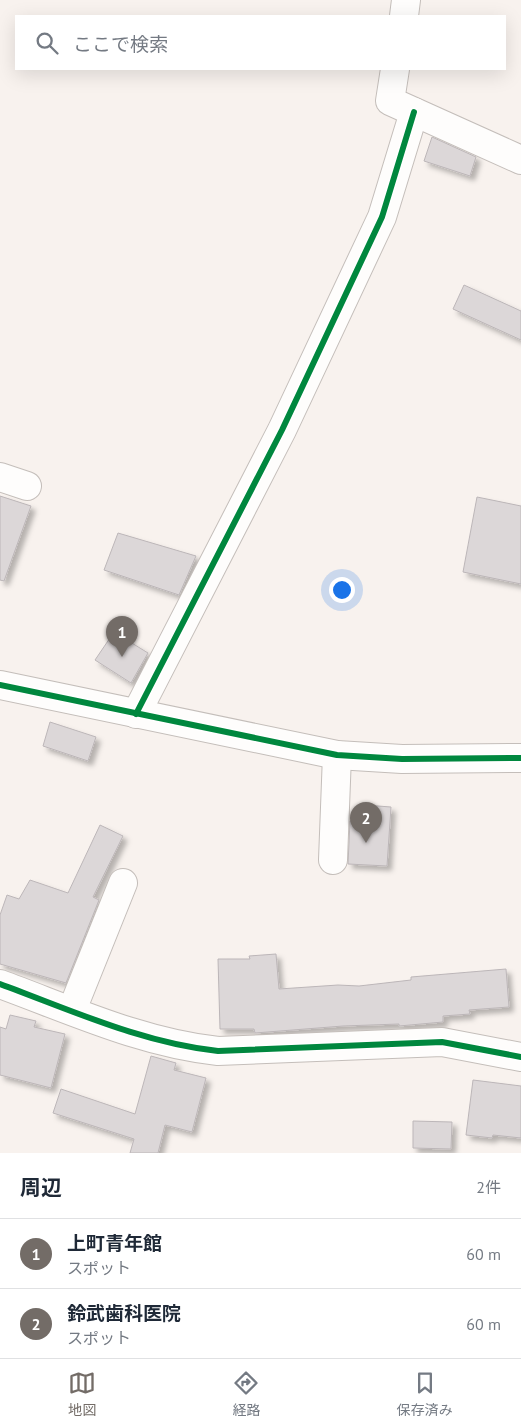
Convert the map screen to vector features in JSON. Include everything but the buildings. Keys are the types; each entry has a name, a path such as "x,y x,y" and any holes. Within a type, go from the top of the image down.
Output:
{"street":[{"path":"404,15 406,0"},
{"path":"395,70 390,101 521,160"},
{"path":"136,714 282,430 382,217 414,112"},
{"path":"0,476 27,486"},
{"path":"0,684 337,755 402,759 521,758"},
{"path":"334,860 337,755"},
{"path":"72,1010 123,883"},
{"path":"0,984 144,1037 182,1047 218,1052 442,1042 521,1057"}],"cycle path":[{"path":"136,714 282,430 382,217 414,112"},
{"path":"0,685 337,755 402,759 521,758"},
{"path":"0,984 80,1015 134,1033 162,1041 218,1051 442,1042 521,1057"}],"place":[{"name":"上町青年館","path":"122,657"},
{"name":"鈴武歯科医院","path":"366,843"}]}
